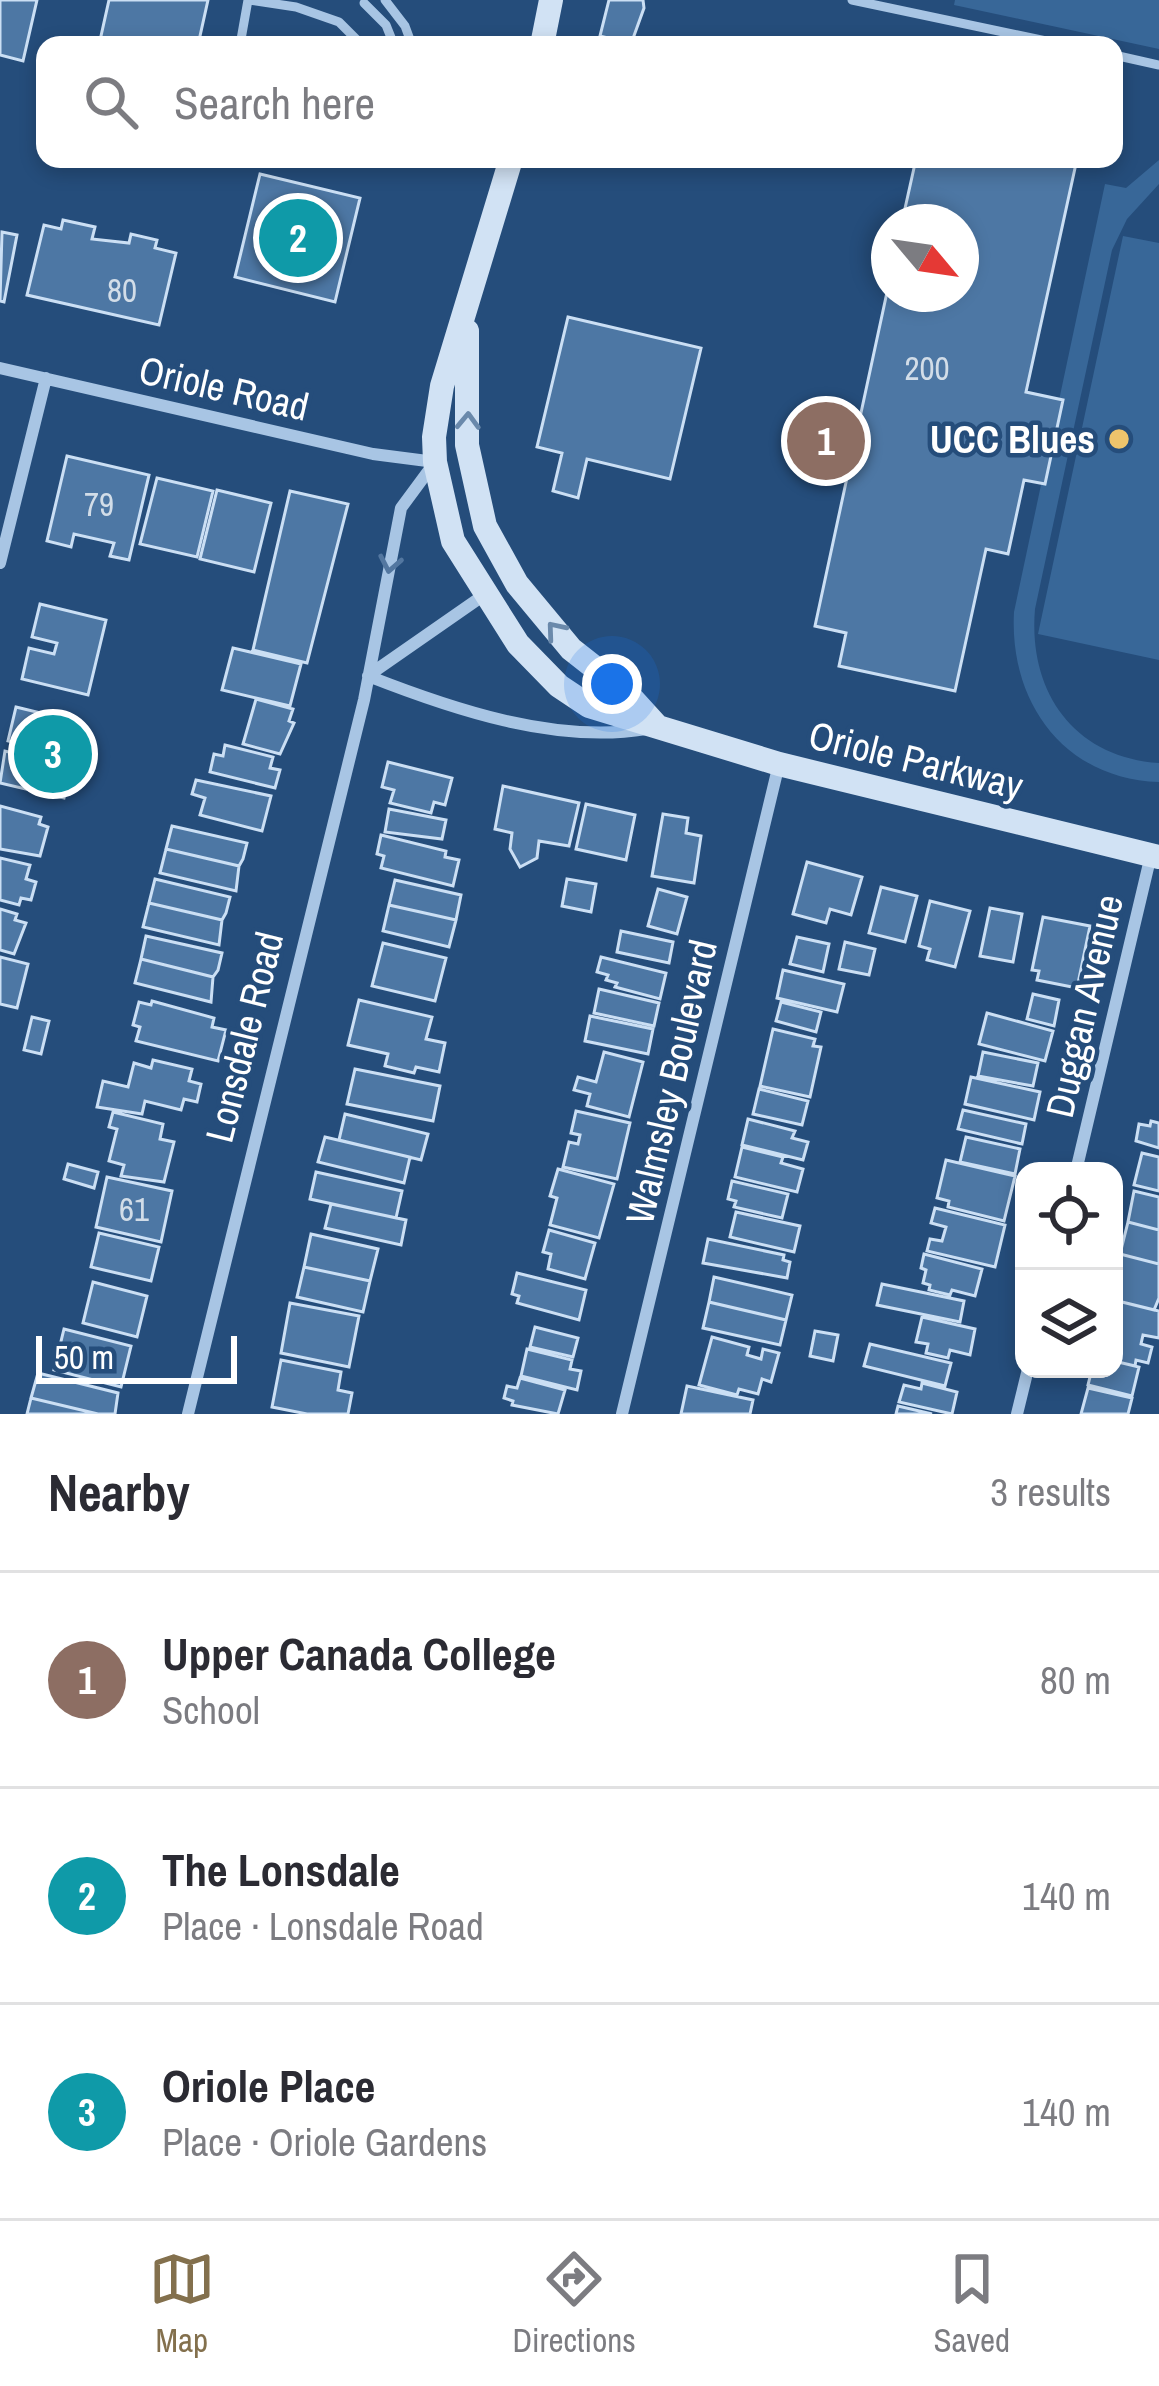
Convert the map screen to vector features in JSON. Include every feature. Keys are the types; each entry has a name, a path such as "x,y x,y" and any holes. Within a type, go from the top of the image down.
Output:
{"main road":[{"path":"544,36 551,0"},
{"path":"467,314 508,168"},
{"name":"Oriole Parkway","path":"467,314 442,386 434,437 434,462 453,541 518,644 559,686 590,706 778,764 1155,856"},
{"name":"Oriole Parkway","path":"467,314 467,445 485,526 517,584 571,650 627,693 659,728"},
{"path":"434,462 457,470 485,526"}],"street":[{"name":"Oriole Road","path":"0,368 374,454 434,462"},
{"path":"0,562 46,378"},
{"name":"Lonsdale Road","path":"188,1414 368,676 401,508 434,462"},
{"path":"368,676 484,595"},
{"name":"Oriole Parkway","path":"368,676 411,693 523,722 609,735 659,728"},
{"name":"Walmsley Boulevard","path":"622,1414 778,764"},
{"name":"Duggan Avenue","path":"1078,1162 1155,856"},
{"path":"1017,1414 1026,1378"}],"lane":[{"path":"241,36 249,0 339,22 353,36"},
{"path":"296,8 314,0"},
{"path":"385,0 409,36"},
{"path":"852,0 1022,36"},
{"path":"364,3 390,36"},
{"path":"1123,57 1159,64"}],"shaded area":[{"path":"955,0 1159,0 1159,49 1123,41 1123,36 1098,36 954,5"},
{"path":"1159,160 1159,184 1127,219 1112,250 1035,609 1035,639 1048,692 1062,714 1102,748 1159,763 1159,782 1125,778 1096,767 1049,730 1021,676 1014,612 1105,184 1126,188"},
{"name":"UCC Blues","path":"1123,236 1159,243 1159,660 1038,634"}],"building":[{"path":"0,0 37,0 23,61 0,55"},
{"path":"109,0 208,0 200,36 101,36"},
{"path":"609,0 643,0 634,36 600,36"},
{"path":"914,168 1075,168 1026,392 1063,400 1045,484 1024,480 1008,554 986,549 955,691 839,666 846,633 815,626 883,312 979,312 979,204 906,204"},
{"path":"260,174 360,198 335,302 235,277"},
{"path":"63,220 95,227 92,239 129,243 131,234 157,240 155,248 176,253 159,325 27,295 44,225 61,229"},
{"path":"2,232 17,235 4,302 0,301"},
{"path":"568,317 701,348 670,479 587,459 578,498 553,491 562,453 537,447"},
{"path":"67,456 149,475 129,560 110,556 114,543 74,534 71,547 47,541"},
{"path":"157,478 213,491 197,557 140,544"},
{"path":"217,490 271,503 254,572 200,559"},
{"path":"290,491 348,504 307,663 253,650"},
{"path":"40,604 106,620 88,695 22,679 29,648 54,654 57,643 32,637"},
{"path":"233,648 301,664 290,706 222,690"},
{"path":"256,699 293,709 289,721 294,723 280,754 243,744"},
{"path":"16,707 82,723 64,798 0,783 5,751 30,757 33,747 8,741"},
{"path":"225,745 273,757 270,768 280,770 275,788 210,772 214,754 223,756"},
{"path":"388,762 452,778 445,805 434,802 431,813 390,803 394,790 382,787"},
{"path":"196,780 271,796 262,831 200,815 205,798 192,794"},
{"path":"503,786 579,803 569,846 539,841 537,858 520,867 510,849 512,833 495,829"},
{"path":"586,804 635,815 626,860 576,849"},
{"path":"0,806 41,817 39,824 48,827 40,856 0,849"},
{"path":"389,809 446,820 442,839 385,832"},
{"path":"663,814 688,818 686,833 701,836 694,883 652,876"},
{"path":"172,826 247,843 243,859 239,866 166,849"},
{"path":"381,835 446,851 445,857 459,860 453,886 381,868 384,856 377,854"},
{"path":"166,849 239,866 236,891 160,873"},
{"path":"0,858 30,865 26,879 36,882 31,900 21,898 19,905 0,900"},
{"path":"807,862 862,877 851,915 830,909 826,923 793,914"},
{"path":"155,879 230,897 226,913 222,920 149,903"},
{"path":"567,879 596,884 591,912 562,906"},
{"path":"395,880 461,895 456,920 389,905"},
{"path":"881,887 917,896 905,942 869,933"},
{"path":"658,889 687,897 677,934 648,926"},
{"path":"930,901 970,911 955,967 927,960 930,949 919,946"},
{"path":"149,903 222,920 219,945 143,927"},
{"path":"389,905 456,920 449,947 383,931"},
{"path":"990,908 1022,914 1013,962 980,956"},
{"path":"0,909 17,914 15,920 26,923 14,954 0,950"},
{"path":"1043,917 1090,926 1077,988 1037,980 1039,971 1032,970"},
{"path":"621,931 673,942 669,963 617,952"},
{"path":"146,936 222,953 218,970 213,977 141,959"},
{"path":"797,937 829,944 823,972 790,964"},
{"path":"845,942 875,949 869,975 839,969"},
{"path":"383,943 446,958 435,1001 372,986"},
{"path":"0,957 28,964 17,1008 0,1004"},
{"path":"601,957 666,973 660,999 615,987 617,983 606,980 608,975 597,972"},
{"path":"141,959 213,977 211,1002 135,983"},
{"path":"783,970 844,984 837,1012 777,998"},
{"path":"599,989 659,1003 654,1026 594,1013"},
{"path":"1033,994 1059,1000 1054,1026 1027,1019"},
{"path":"359,1000 432,1017 426,1039 445,1043 439,1072 416,1067 414,1073 385,1066 388,1054 348,1045"},
{"path":"152,1001 214,1018 212,1027 226,1030 218,1061 136,1041 140,1027 133,1025 139,1002 151,1005"},
{"path":"781,1002 821,1012 816,1032 776,1021"},
{"path":"987,1013 1053,1031 1045,1061 979,1044"},
{"path":"590,1016 653,1029 648,1054 585,1041"},
{"path":"32,1017 49,1021 41,1054 24,1050"},
{"path":"773,1029 815,1039 813,1046 821,1047 810,1097 760,1086"},
{"path":"604,1052 643,1062 629,1117 587,1106 590,1094 574,1090 578,1077 596,1082"},
{"path":"983,1052 1038,1063 1033,1086 978,1076"},
{"path":"153,1060 192,1069 189,1081 201,1084 197,1102 184,1099 181,1110 145,1101 142,1114 97,1107 103,1081 128,1087 134,1063 151,1068"},
{"path":"355,1069 440,1086 433,1121 347,1104"},
{"path":"971,1077 1040,1092 1034,1120 965,1104"},
{"path":"759,1089 808,1101 802,1125 753,1114"},
{"path":"963,1110 1026,1124 1022,1144 958,1129"},
{"path":"576,1111 630,1123 617,1179 563,1167 569,1142 578,1144 580,1135 571,1133"},
{"path":"113,1112 163,1124 160,1139 174,1142 164,1182 121,1176 124,1165 109,1161 117,1129 109,1127"},
{"path":"345,1114 428,1134 421,1160 339,1140"},
{"path":"748,1119 795,1131 792,1138 808,1142 803,1160 742,1145"},
{"path":"1151,1121 1159,1123 1159,1148 1136,1141 1139,1124 1150,1126"},
{"path":"325,1137 410,1157 404,1183 318,1162"},
{"path":"966,1137 1020,1149 1015,1174 960,1162"},
{"path":"742,1147 783,1157 781,1163 803,1169 797,1192 735,1177"},
{"path":"1142,1153 1159,1157 1159,1191 1134,1185"},
{"path":"946,1160 1015,1176 1004,1221 948,1207 949,1201 937,1198"},
{"path":"68,1164 98,1172 94,1188 64,1179"},
{"path":"558,1169 614,1184 599,1238 550,1225 557,1198 550,1196"},
{"path":"316,1172 402,1191 396,1218 310,1199"},
{"path":"107,1177 172,1191 161,1242 96,1227"},
{"path":"732,1181 788,1194 782,1218 734,1207 736,1201 728,1199"},
{"path":"1134,1191 1159,1197 1159,1230 1128,1222"},
{"path":"331,1204 406,1220 401,1245 325,1228"},
{"path":"935,1208 1005,1225 995,1267 927,1251 930,1239 942,1241 946,1227 931,1223"},
{"path":"736,1212 800,1226 794,1252 730,1237"},
{"path":"1128,1222 1159,1230 1159,1264 1123,1255"},
{"path":"549,1230 595,1243 585,1279 548,1269 551,1254 543,1252"},
{"path":"99,1233 159,1247 151,1281 91,1267"},
{"path":"311,1234 378,1249 370,1281 304,1267"},
{"path":"708,1239 784,1255 783,1260 790,1262 787,1278 703,1263"},
{"path":"924,1254 982,1269 975,1296 929,1290 930,1285 923,1283"},
{"path":"1123,1255 1159,1264 1159,1298 1154,1310 1123,1302"},
{"path":"304,1267 370,1281 363,1312 297,1297"},
{"path":"517,1273 586,1290 579,1320 517,1303 519,1296 512,1294"},
{"path":"714,1277 792,1295 786,1320 709,1302"},
{"path":"93,1282 147,1296 137,1337 83,1323"},
{"path":"882,1284 964,1301 960,1322 877,1305"},
{"path":"709,1302 786,1320 780,1345 703,1328"},
{"path":"1123,1302 1159,1311 1159,1338 1143,1335 1141,1344 1152,1347 1148,1363 1136,1360 1135,1366 1123,1363"},
{"path":"290,1303 359,1316 349,1367 281,1353"},
{"path":"922,1317 975,1329 970,1355 950,1350 948,1358 926,1353 928,1344 916,1342"},
{"path":"535,1327 578,1338 573,1357 530,1347"},
{"path":"64,1329 131,1346 121,1387 54,1370"},
{"path":"815,1331 838,1335 833,1361 810,1356"},
{"path":"712,1337 749,1347 747,1355 761,1359 763,1349 779,1353 771,1382 762,1379 758,1394 739,1389 737,1395 699,1385"},
{"path":"870,1344 951,1363 945,1386 864,1366"},
{"path":"527,1349 572,1360 570,1369 581,1371 577,1390 521,1376"},
{"path":"281,1360 341,1372 338,1390 352,1393 348,1414 307,1414 272,1407"},
{"path":"1123,1363 1139,1367 1132,1396 1088,1385 1090,1378 1123,1378"},
{"path":"38,1373 118,1393 115,1414 31,1398"},
{"path":"520,1378 565,1390 558,1414 512,1405 513,1401 504,1398 507,1386 517,1388"},
{"path":"922,1383 957,1392 952,1414 899,1402 904,1385 921,1389"},
{"path":"687,1386 753,1400 750,1414 681,1414"},
{"path":"1088,1388 1132,1398 1128,1414 1081,1414"},
{"path":"31,1398 98,1414 27,1414"},
{"path":"898,1406 932,1414 896,1414"}],"place":[{"name":"The Lonsdale","path":"298,238"},
{"name":"UCC Blues","path":"1119,439"},
{"name":"Upper Canada College","path":"826,441"},
{"name":"Oriole Place","path":"53,754"}]}
